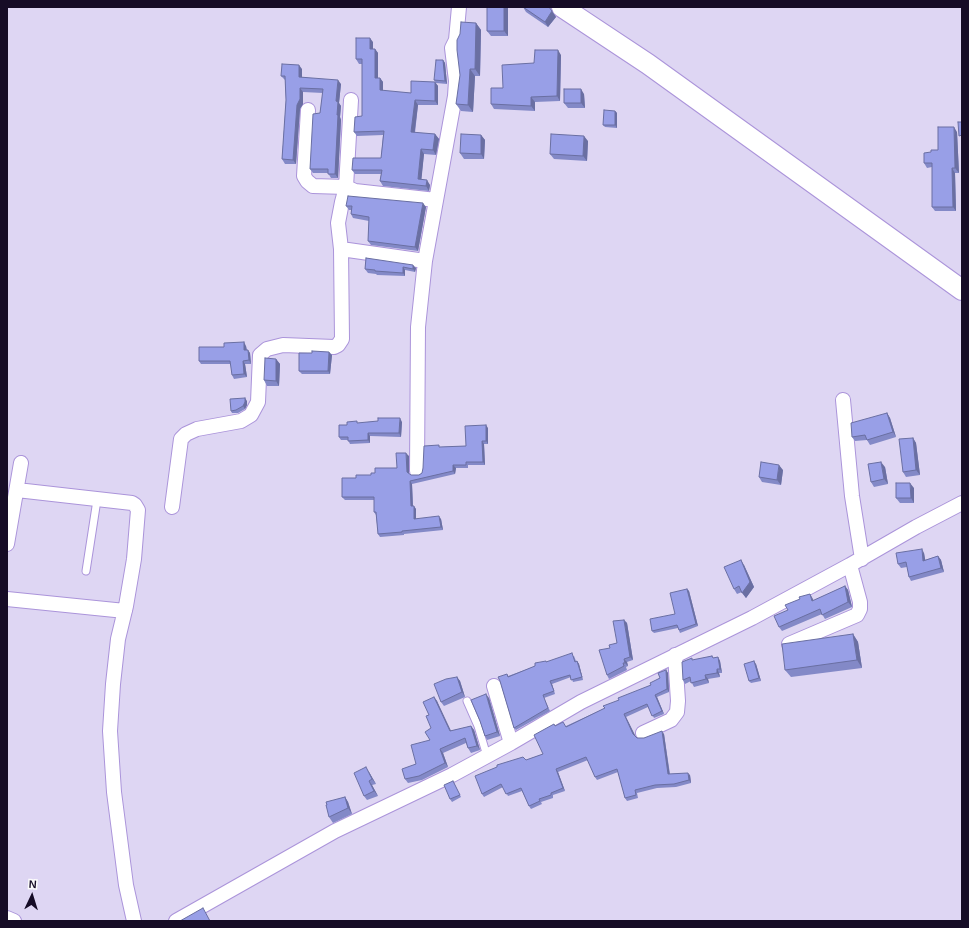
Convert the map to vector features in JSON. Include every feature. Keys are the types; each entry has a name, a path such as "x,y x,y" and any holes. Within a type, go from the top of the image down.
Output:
{"street":[{"path":"417,471 418,327 425,261 451,126 455,96 456,81 452,48 456,40 460,7"},
{"path":"562,7 648,64 962,290"},
{"path":"172,508 181,439 186,434 197,429 241,421 251,415 258,402 260,355 267,349 283,345 334,347 338,345 342,339 341,249 338,223 346,187 351,100"},
{"path":"308,110 304,176 313,186 346,187 355,191 436,200"},
{"path":"341,249 425,261"},
{"path":"789,644 857,615 860,609 843,400"},
{"path":"7,544 22,463"},
{"path":"16,490 132,503 138,510 134,559 125,611 118,639 112,684 110,731 115,800 126,884 134,921"},
{"path":"176,921 335,831 392,805 487,756 581,702 752,618 962,503"},
{"path":"7,599 125,611"},
{"path":"643,733 671,720 677,712 678,701 675,655"},
{"path":"494,686 511,743"},
{"path":"7,918 14,921"}],"lane":[{"path":"86,570 97,500"},
{"path":"467,701 478,726 487,756"}],"building":[{"path":"487,7 504,7 504,31 487,31"},
{"path":"523,7 549,7 552,11 545,22"},
{"path":"461,22 476,23 475,69 470,69 468,105 456,104 460,75 457,40 460,34"},
{"path":"356,38 370,38 370,49 375,49 375,78 380,78 380,90 411,93 411,81 435,82 435,101 415,100 411,132 435,134 433,150 421,149 418,179 427,180 426,186 380,181 382,170 352,170 353,158 381,158 384,131 354,132 355,117 362,116 362,59 356,59"},
{"path":"535,50 558,50 557,96 531,97 531,106 491,104 491,88 503,88 502,65 534,63"},
{"path":"436,60 443,60 445,81 434,80"},
{"path":"282,64 299,65 299,77 338,80 336,101 338,102 338,115 335,174 328,174 328,169 310,169 313,114 320,113 323,89 300,88 300,99 297,105 293,160 282,159 286,100 285,76 281,76"},
{"path":"564,89 581,89 581,103 564,103"},
{"path":"604,110 615,111 615,125 603,125"},
{"path":"958,122 962,122 962,135 959,136"},
{"path":"938,127 954,127 955,168 952,168 953,207 932,207 932,163 924,163 924,153 931,152 931,150 938,150"},
{"path":"461,134 481,135 481,154 460,153"},
{"path":"551,134 584,136 583,156 550,154"},
{"path":"348,196 423,203 415,247 368,241 369,217 351,214 352,206 346,206"},
{"path":"366,258 413,265 413,269 403,267 403,273 365,269"},
{"path":"244,342 244,350 248,350 249,360 243,361 244,374 232,375 230,361 199,361 199,347 224,347 224,343"},
{"path":"312,351 329,352 328,371 299,371 299,353 312,353"},
{"path":"265,358 276,359 276,381 264,380"},
{"path":"245,398 243,406 231,411 230,399"},
{"path":"887,413 893,432 867,440 865,435 852,437 851,423"},
{"path":"378,418 400,418 399,433 368,433 368,440 348,441 348,437 339,437 339,425 347,425 347,422 357,421 357,423 378,421"},
{"path":"486,425 486,441 482,441 483,462 466,462 466,465 453,465 453,471 410,481 411,506 414,506 414,519 439,516 441,527 378,534 376,512 374,512 374,497 342,497 342,478 356,478 356,475 371,475 371,473 375,473 375,468 397,468 396,453 406,453 407,472 411,475 419,475 422,473 423,468 424,446 466,446 465,426"},
{"path":"913,438 916,470 903,472 899,439"},
{"path":"761,462 779,465 777,480 759,477"},
{"path":"881,462 884,479 871,482 868,464"},
{"path":"896,483 910,483 911,498 896,498"},
{"path":"922,549 923,561 938,556 941,568 909,577 906,562 898,564 896,553"},
{"path":"741,560 750,582 742,593 739,586 734,589 724,567"},
{"path":"845,586 848,602 822,615 820,609 779,627 774,616 788,610 785,605 800,599 799,597 810,594 812,601"},
{"path":"687,589 696,624 679,630 677,625 652,631 650,619 675,614 670,593"},
{"path":"624,620 630,657 624,659 624,666 607,675 599,650 610,648 609,645 617,643 613,621"},
{"path":"853,634 857,660 785,670 782,644"},
{"path":"572,653 575,662 577,661 582,677 571,680 570,675 550,681 554,691 543,695 548,708 514,728 498,677 507,674 508,677 535,666 535,663 546,662"},
{"path":"712,656 713,658 718,657 720,669 717,669 717,673 705,675 706,679 691,683 690,677 683,680 682,662 692,658 692,660"},
{"path":"754,661 759,678 749,681 744,664"},
{"path":"666,670 667,689 655,695 662,711 652,716 647,704 624,714 633,734 637,738 644,738 662,731 668,774 688,773 689,780 674,784 655,785 635,790 636,795 625,798 617,769 595,777 586,757 556,769 563,788 551,793 551,795 539,799 540,801 529,806 521,788 506,794 501,784 482,794 475,776 497,767 497,765 523,757 526,760 543,754 534,735 554,724 555,726 563,722 566,727 605,708 603,706 619,700 618,698 651,685 650,683 660,678 658,673"},
{"path":"457,677 462,692 441,702 434,684 446,679"},
{"path":"486,694 497,732 485,736 471,700"},
{"path":"434,697 450,731 471,726 477,746 468,748 465,738 440,749 445,763 419,776 405,779 402,769 416,764 411,745 430,740 425,732 431,728 426,716 429,715 423,702"},
{"path":"366,767 372,779 369,781 374,791 364,796 354,773"},
{"path":"453,781 460,795 450,799 444,785"},
{"path":"345,797 348,808 329,817 326,802"},
{"path":"203,908 210,921 180,921"}]}
